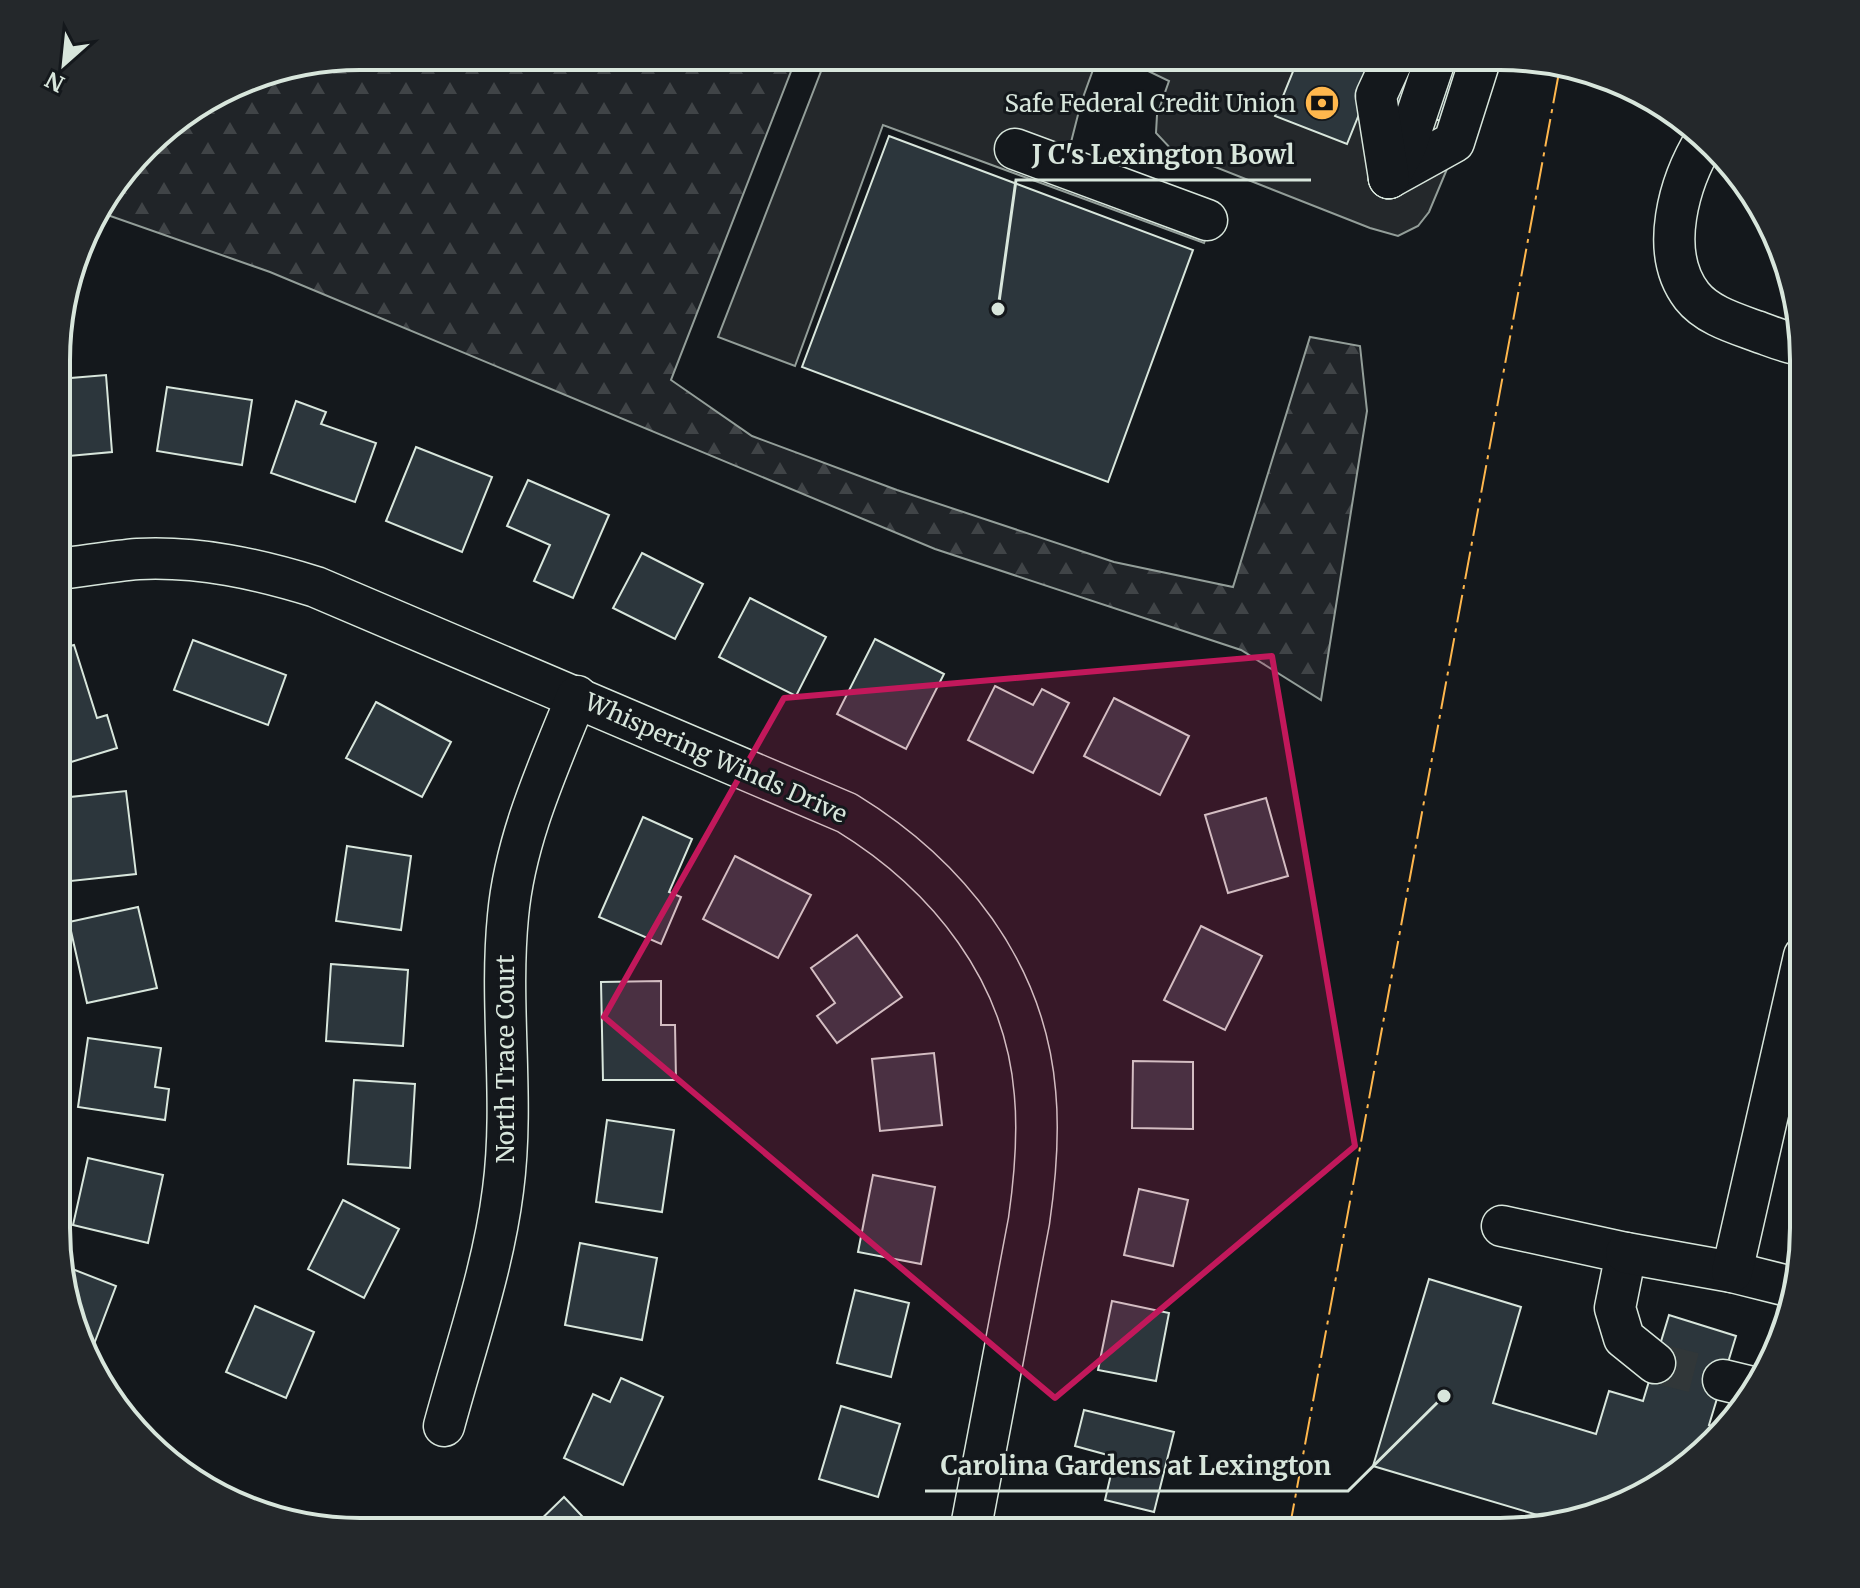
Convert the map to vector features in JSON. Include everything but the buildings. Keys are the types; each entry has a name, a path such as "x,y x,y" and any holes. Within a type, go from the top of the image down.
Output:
{"street":[{"path":"1388,70 1376,96 1389,178"},
{"path":"1389,178 1385,100 1398,70"},
{"path":"1389,178 1403,107 1416,70"},
{"path":"1389,178 1406,146 1432,70"},
{"path":"1389,178 1438,121 1456,70"},
{"path":"1389,178 1454,142 1477,70"},
{"path":"1015,149 1207,220"},
{"path":"1700,150 1673,225 1674,259 1692,296 1724,320 1789,341"},
{"name":"Whispering Winds Drive","path":"70,568 139,559 227,564 272,574 359,603 847,813 884,837 951,897 988,949 1016,1009 1028,1050 1035,1091 1037,1135 1029,1221 973,1518"},
{"name":"North Trace Court","path":"444,1426 492,1249 503,1189 508,1143 505,962 514,872 530,815 577,696"},
{"path":"1732,1272 1790,1017"},
{"path":"1502,1226 1784,1285"},
{"path":"1626,1253 1615,1308 1624,1338 1655,1363"}],"highlighted area":[{"path":"1272,656 1355,1146 1055,1398 604,1017 784,698"}],"green space":[{"path":"360,70 792,70 671,380 752,436 897,490 1114,562 1233,587 1310,337 1360,346 1367,411 1321,700 1241,650 935,549 270,272 109,215 142,169 183,130 215,109 267,85 322,72"}],"shaded area":[{"path":"822,70 1093,70 1069,150 1219,204 1204,243 883,125 795,366 718,337"},
{"path":"1146,70 1489,70 1429,212 1418,226 1398,236 1370,228 1172,150 1156,133 1157,115 1169,81"}],"tunnel":[{"path":"1655,1363 1723,1380"}],"power":[{"path":"1291,1518 1558,76"}],"place":[{"name":"Safe Federal Credit Union","path":"1322,103"},
{"name":"J C's Lexington Bowl","path":"998,309"},
{"name":"Carolina Gardens at Lexington","path":"1444,1396"}]}
